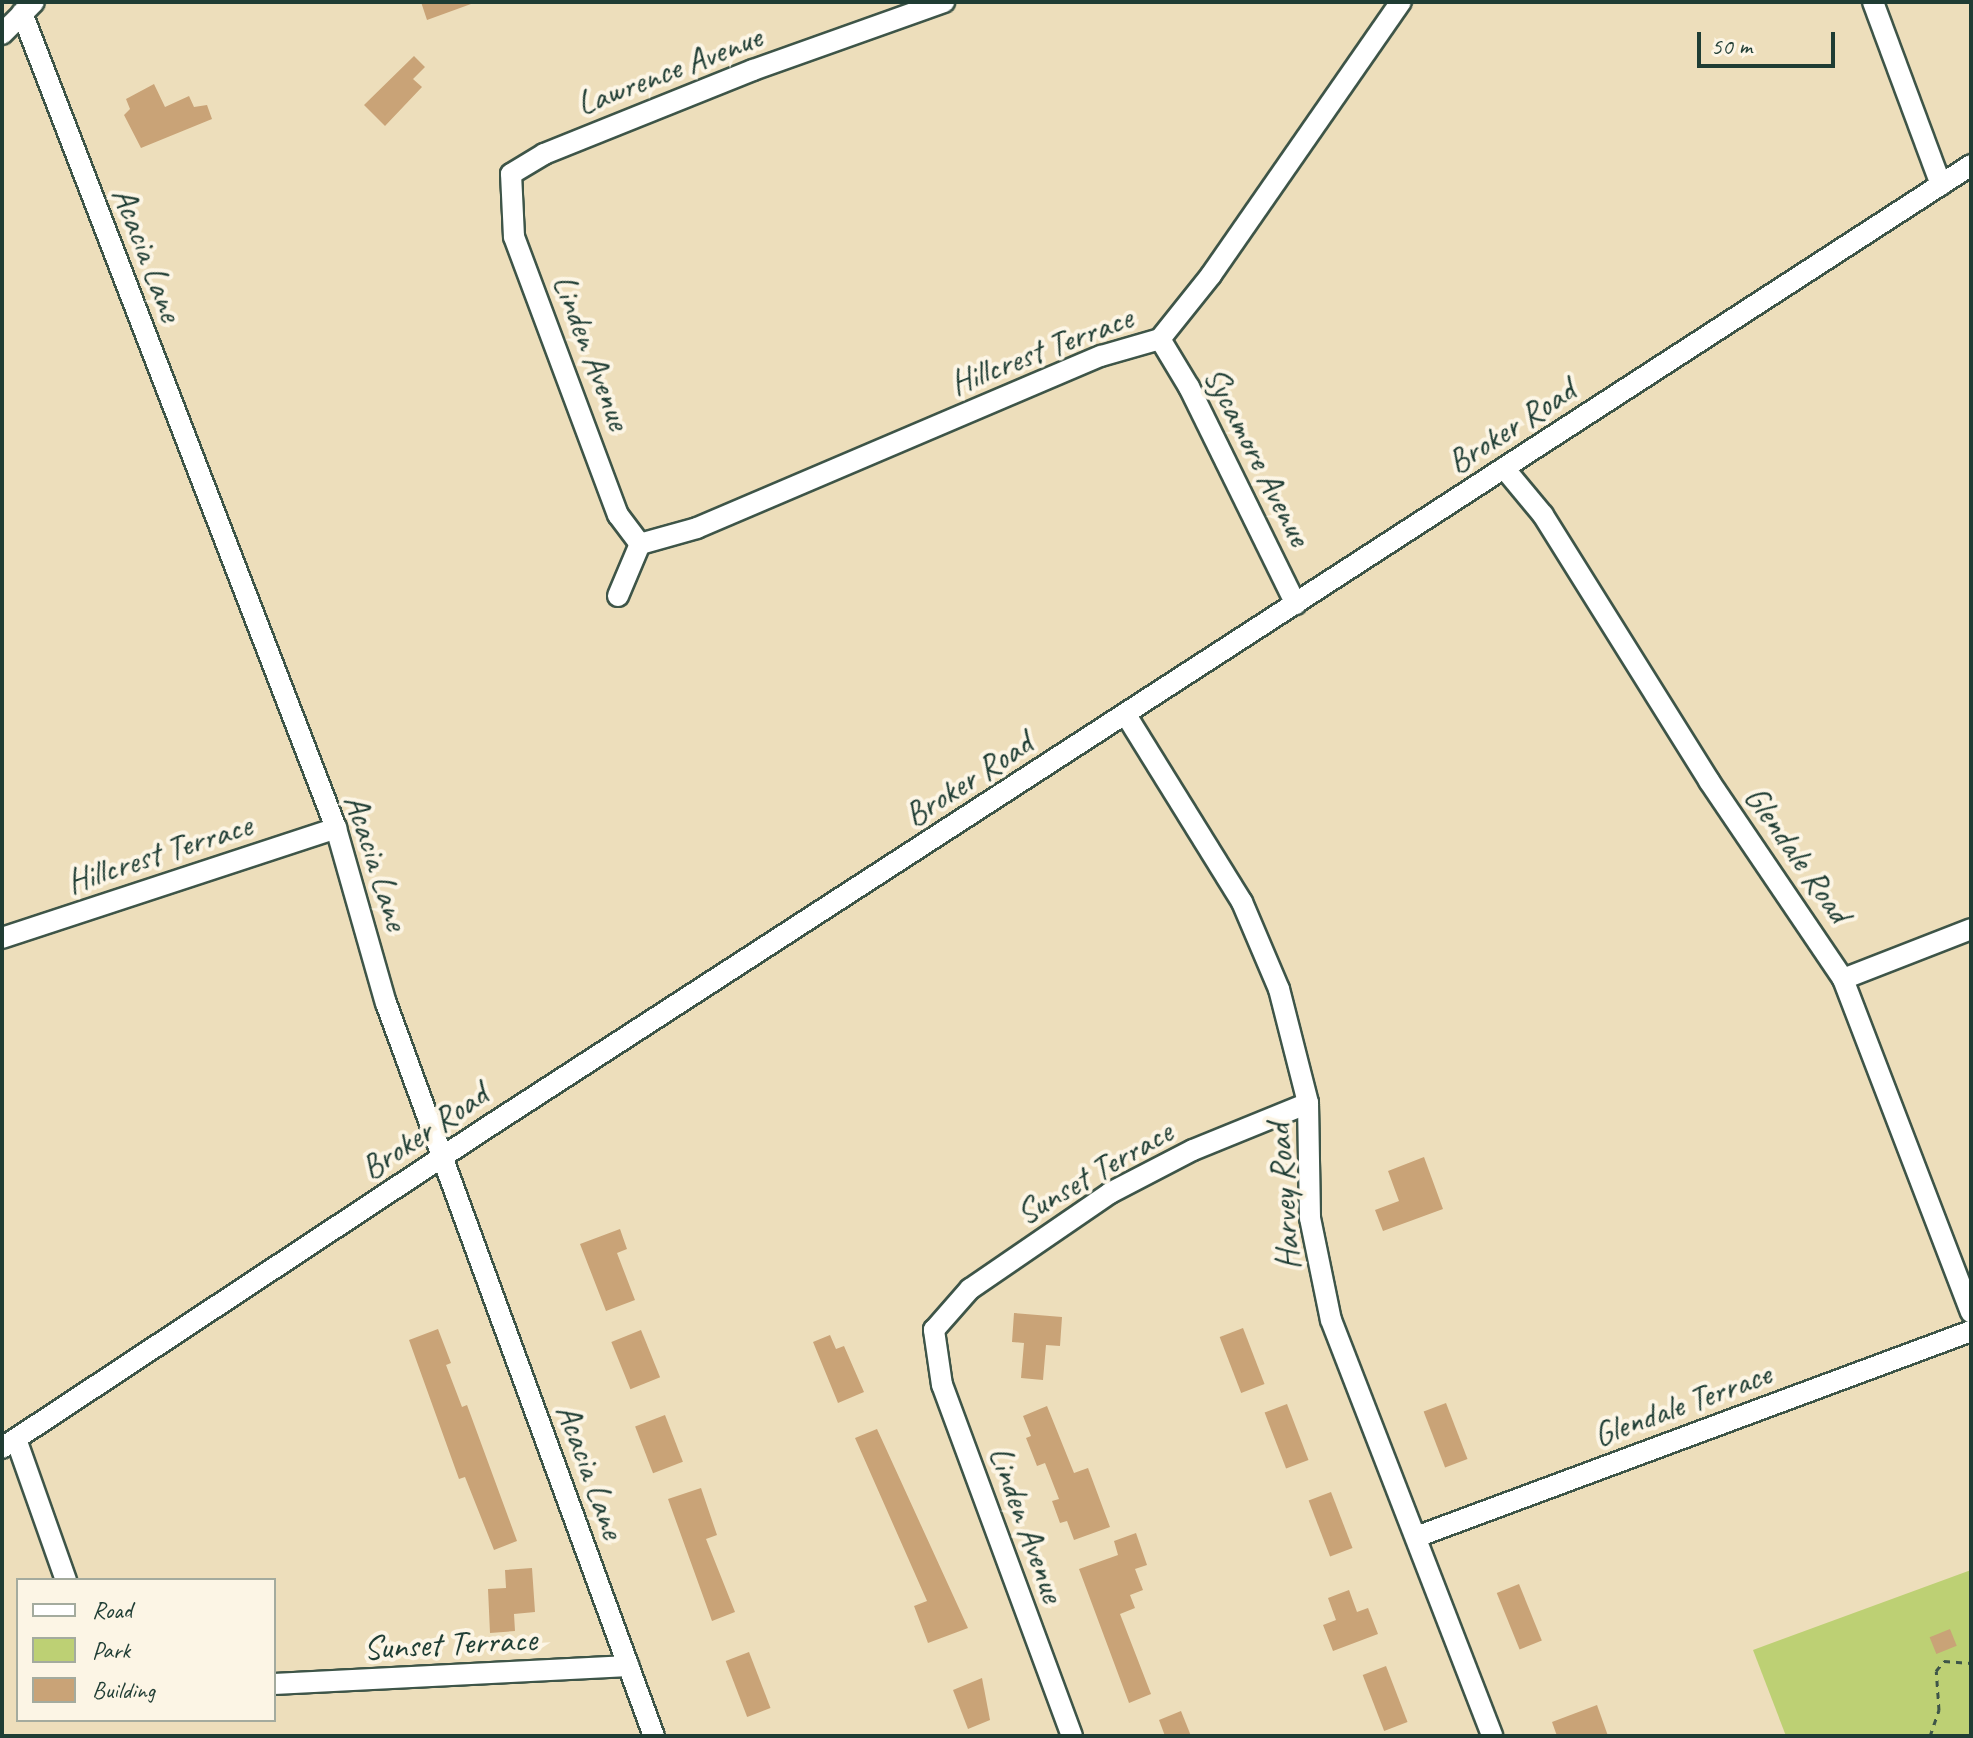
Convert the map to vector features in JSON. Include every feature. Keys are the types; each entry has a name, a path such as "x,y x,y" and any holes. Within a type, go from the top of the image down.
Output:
{"street":[{"name":"Lawrence Avenue","path":"511,174 544,154 753,70 944,2"},
{"name":"Hillcrest Terrace","path":"640,544 697,528 1101,356 1160,339 1211,275 1401,2"},
{"path":"1873,2 1941,185"},
{"path":"2,34 28,7"},
{"name":"Acacia Lane","path":"28,7 336,828 386,1003 654,1736"},
{"name":"Broker Road","path":"9,1444 442,1157 1971,165"},
{"name":"Linden Avenue","path":"511,174 514,237 618,515 640,544"},
{"name":"Sycamore Avenue","path":"1160,339 1296,604"},
{"name":"Glendale Road","path":"1504,468 1543,515 1709,781 1843,979 1971,1312"},
{"path":"618,596 640,544"},
{"name":"Harvey Road","path":"1126,715 1242,902 1279,989 1308,1103 1310,1218 1319,1277 1331,1320 1492,1736"},
{"name":"Hillcrest Terrace","path":"2,938 336,828"},
{"path":"1843,979 1971,929"},
{"name":"Sunset Terrace","path":"934,1330 970,1289 1110,1193 1193,1150 1308,1103"},
{"name":"Linden Avenue","path":"934,1330 942,1385 1072,1736"},
{"name":"Glendale Terrace","path":"1416,1537 1971,1331"},
{"path":"9,1444 65,1578"},
{"name":"Sunset Terrace","path":"276,1684 629,1666"}],"path":[{"path":"1930,1736 1939,1710 1936,1671 1944,1661 1971,1663"}],"green space":[{"path":"1971,1570 1971,1736 1786,1736 1753,1650"}],"building":[{"path":"421,2 471,2 471,4 427,20"},
{"path":"414,56 425,67 413,79 422,87 385,126 364,105"},
{"path":"154,84 165,107 189,96 194,107 207,105 212,119 141,148 124,115 130,109 126,99"},
{"path":"1424,1157 1443,1209 1383,1231 1375,1210 1399,1201 1388,1171"},
{"path":"620,1229 627,1249 617,1253 635,1300 606,1311 580,1244"},
{"path":"1014,1313 1062,1317 1060,1346 1046,1345 1043,1380 1021,1378 1024,1343 1012,1342"},
{"path":"1243,1328 1265,1384 1241,1393 1220,1337"},
{"path":"438,1329 451,1363 446,1365 462,1407 467,1405 517,1541 494,1550 465,1477 459,1479 409,1340"},
{"path":"641,1330 660,1377 630,1389 611,1342"},
{"path":"830,1335 836,1349 844,1346 864,1392 838,1403 813,1342"},
{"path":"1446,1403 1468,1459 1445,1468 1424,1412"},
{"path":"1287,1404 1309,1460 1286,1469 1265,1413"},
{"path":"1047,1406 1074,1473 1088,1468 1110,1527 1074,1540 1067,1521 1060,1523 1052,1501 1059,1499 1045,1463 1037,1466 1026,1438 1031,1436 1023,1416"},
{"path":"665,1415 683,1462 653,1473 635,1426"},
{"path":"877,1429 968,1628 928,1643 914,1606 927,1601 855,1438"},
{"path":"701,1488 717,1535 706,1539 735,1612 712,1621 668,1499"},
{"path":"1331,1492 1353,1548 1330,1557 1309,1501"},
{"path":"1136,1533 1147,1565 1135,1569 1143,1590 1130,1595 1135,1608 1120,1614 1151,1694 1129,1703 1079,1569 1118,1555 1114,1541"},
{"path":"532,1568 535,1612 514,1614 515,1631 490,1633 488,1589 506,1588 505,1570"},
{"path":"1519,1584 1542,1641 1520,1650 1497,1593"},
{"path":"1349,1590 1357,1612 1368,1608 1378,1634 1333,1651 1323,1625 1336,1620 1328,1598"},
{"path":"1950,1629 1957,1646 1936,1654 1930,1637"},
{"path":"749,1652 771,1708 747,1717 726,1661"},
{"path":"1386,1666 1408,1722 1384,1731 1363,1675"},
{"path":"982,1678 990,1720 968,1729 953,1690"},
{"path":"1597,1705 1608,1736 1557,1736 1552,1722"},
{"path":"1181,1711 1191,1736 1165,1736 1159,1720"}]}
